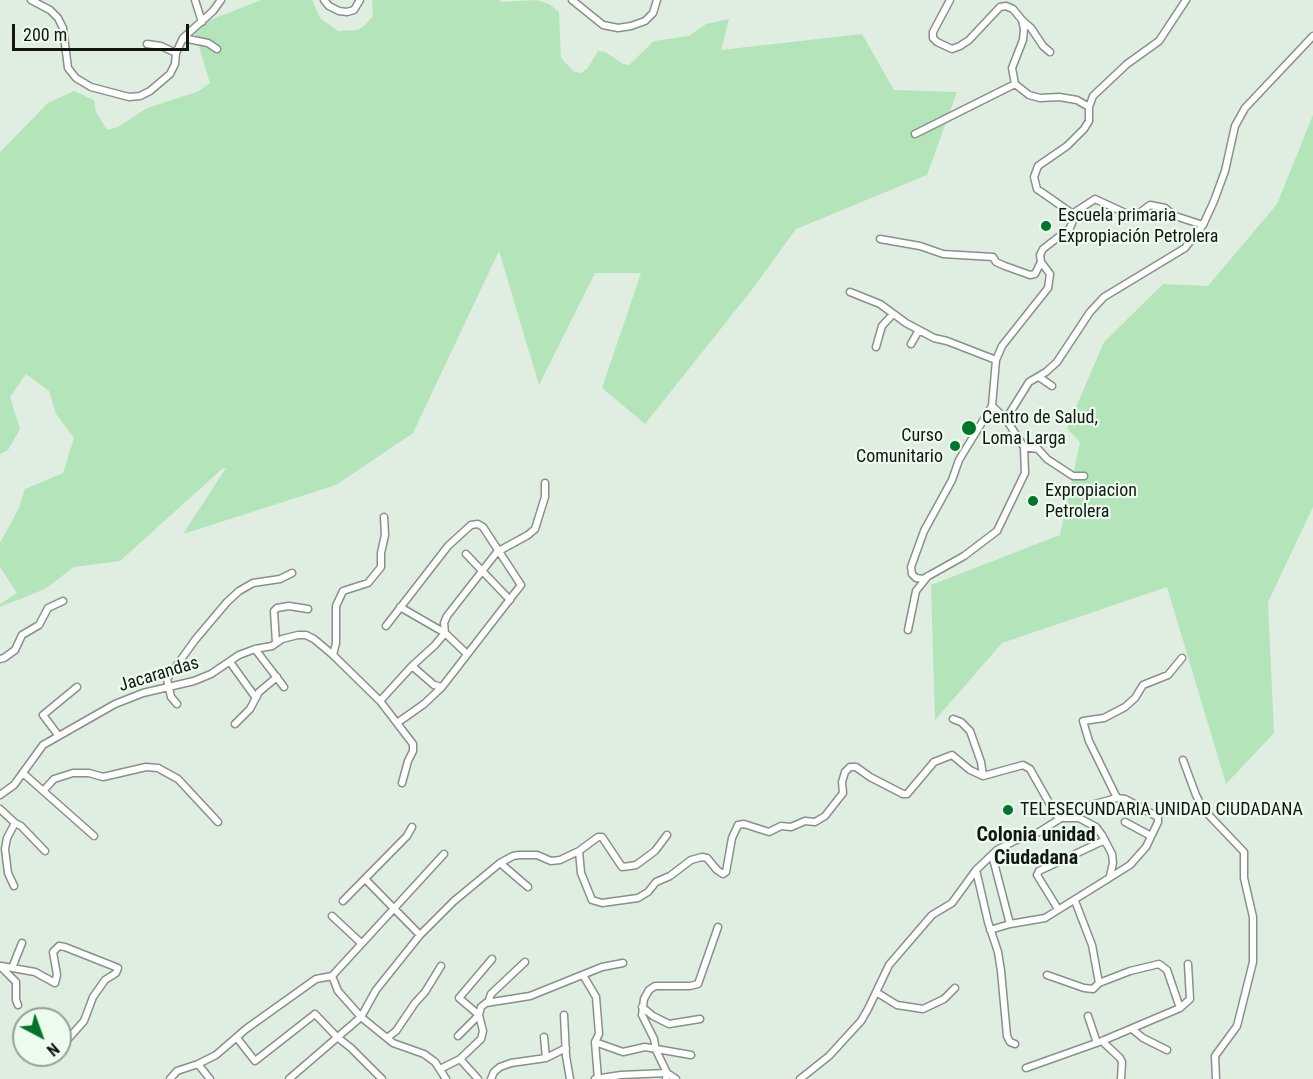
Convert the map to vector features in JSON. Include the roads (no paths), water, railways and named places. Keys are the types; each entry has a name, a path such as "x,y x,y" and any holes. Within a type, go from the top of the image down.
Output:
{"street":[{"path":"31,0 50,10 58,18 63,28 68,68 76,78 91,87 129,97 140,96 150,91 170,74 183,38 213,12 221,0"},
{"path":"195,0 202,22"},
{"path":"324,0 329,6 347,12 354,10 360,0"},
{"path":"572,0 603,26 618,28 645,21 653,13 657,0"},
{"path":"950,0 933,32 933,38 937,42 952,49 969,40 1000,8 1008,3 1050,52"},
{"path":"992,406 1006,419 1023,447 1025,473 997,531 964,556 923,579 916,578 912,574 911,567 924,531 952,480 959,460 992,406 996,360 1009,337 1026,314 1044,296 1048,288 1050,274 1041,262 1040,255 1043,249 1064,234 1073,224 1072,214 1037,189 1034,177 1038,166 1067,146 1084,129 1089,121 1089,107 1093,96 1127,64 1159,41 1186,0"},
{"path":"1022,20 1023,40 1012,68 1015,84 1029,95 1040,98 1059,97 1077,100 1089,107"},
{"path":"1006,419 1029,382 1057,362 1090,312 1104,297 1185,248 1203,225 1225,171 1235,126 1245,108 1313,36"},
{"path":"183,38 208,43 217,50"},
{"path":"147,44 161,46 176,53"},
{"path":"915,134 1015,84"},
{"path":"1072,214 1095,199 1134,217 1150,204 1165,208 1175,216 1203,225"},
{"path":"880,239 920,246 943,254 993,257 999,264 1030,275 1035,274 1041,262"},
{"path":"850,292 880,304 892,314 934,338 996,360"},
{"path":"876,346 882,326 892,314"},
{"path":"911,344 920,330"},
{"path":"1039,377 1052,386"},
{"path":"1023,447 1038,450 1047,459 1073,476 1084,476"},
{"path":"380,700 445,633 444,622 447,616 497,552 535,529 545,497 545,483"},
{"path":"384,517 385,535 381,567 368,583 343,591 336,606 336,643 333,655 380,700 414,747 402,783"},
{"path":"386,627 448,546 471,525 477,524 483,527 497,552 521,585 442,687 424,704 397,723"},
{"path":"466,554 510,600"},
{"path":"177,704 171,697 167,679 195,640 239,591 253,583 279,579 292,573"},
{"path":"908,630 916,591 928,576"},
{"path":"0,659 15,650 22,636 39,625 48,608 63,601"},
{"path":"276,643 274,611 277,608 289,606 308,609"},
{"path":"400,607 445,633 467,654"},
{"name":"Jacarandas","path":"0,795 9,791 24,774 43,745 115,704 167,686 194,681 255,649 272,646 282,639 298,634 314,639 333,655"},
{"path":"255,649 284,687"},
{"path":"1117,798 1089,741 1083,722 1087,719 1099,720 1125,706 1135,698 1143,685 1168,675 1182,658"},
{"path":"230,662 256,698"},
{"path":"412,666 434,685 442,687"},
{"path":"235,724 250,709 259,692 277,677"},
{"path":"58,735 44,715 77,687"},
{"path":"953,719 961,722 970,731 981,762 983,776"},
{"path":"579,851 581,873 592,900 602,903 638,898 648,892 656,882 670,876 691,860 707,858 717,870 726,872 732,838 738,825 744,824 769,831 781,826 791,827 805,821 815,822 825,816 843,793 842,782 845,772 850,767 856,767 903,794 911,791 934,762 949,756 955,757 970,770 983,776 1023,765 1030,769 1056,815 1062,818 1079,818 1096,827 1112,854 1113,863 1110,876"},
{"path":"1183,760 1203,809 1244,852 1244,878 1253,918 1250,973 1237,1026 1215,1056 1216,1079"},
{"path":"44,790 54,778 73,773 89,773 103,777 146,767 158,768 178,779 218,822"},
{"path":"24,774 94,836"},
{"path":"800,1079 829,1056 861,1020 889,965 932,915 952,903 976,870 992,855 1014,841 1039,832 1087,806 1117,798 1125,799 1158,817 1158,822 1141,858 1045,918 990,930"},
{"path":"0,809 15,824 21,826 45,851"},
{"path":"1125,822 1151,836"},
{"path":"14,886 8,873 5,849 7,838 15,824"},
{"path":"343,901 407,836 412,827"},
{"path":"289,1079 362,1017 376,990 420,935 454,901 500,863 519,855 537,855 551,861 560,860 579,851 597,837 602,837 622,867 636,865 649,856 667,835"},
{"path":"1058,909 1037,875 1039,871 1104,840"},
{"path":"170,1079 177,1071 216,1055 316,979 332,976 444,854"},
{"path":"992,855 1010,924"},
{"path":"500,863 528,887"},
{"path":"976,870 990,930 998,952 1007,1036 1010,1042 1015,1044"},
{"path":"365,879 420,935"},
{"path":"1075,901 1092,945 1099,983"},
{"path":"332,916 361,944"},
{"path":"667,1076 654,1039 642,1015 642,1006 649,990 655,986 698,984 718,927"},
{"path":"12,968 22,943"},
{"path":"0,967 35,972 55,983 57,975 53,952 58,946 65,946 118,968 116,973 105,980 99,988 84,1021 72,1034"},
{"path":"440,1069 460,1059 481,1039 483,1031 479,1015 459,998 492,959"},
{"path":"458,1036 479,1015 491,994 525,962"},
{"path":"488,1002 530,996 602,967 623,963"},
{"path":"1047,975 1093,989 1099,983 1130,971 1160,964 1167,970 1180,1008"},
{"path":"1026,1068 1100,1042 1180,1008 1190,999 1188,964"},
{"path":"387,1038 396,1031 441,966"},
{"path":"0,967 16,982 18,1005"},
{"path":"583,975 596,997 599,1034 595,1042 597,1079 621,1075 667,1076 676,1079"},
{"path":"332,976 338,990 362,1017 393,1043 424,1053 435,1062 446,1079"},
{"path":"876,992 897,1005 922,1009 944,999 955,988"},
{"path":"642,1006 653,1016 669,1024 700,1020"},
{"path":"237,1038 255,1061 315,1014 382,1079"},
{"path":"564,1015 570,1079"},
{"path":"1088,1016 1100,1042 1120,1058 1122,1062 1121,1079"},
{"path":"1132,1029 1143,1038 1167,1050"},
{"path":"544,1037 546,1058"},
{"path":"595,1042 623,1052 645,1047 691,1055"},
{"path":"491,1079 500,1067 511,1063 546,1058 566,1048"},
{"path":"460,1059 478,1079"},
{"path":"198,1064 210,1079"}],"place":[{"name":"Escuela primaria Expropiación Petrolera","path":"1046,226"},
{"name":"Centro de Salud, Loma Larga","path":"969,428"},
{"name":"Curso Comunitario","path":"955,446"},
{"name":"Expropiacion Petrolera","path":"1033,501"},
{"name":"TELESECUNDARIA UNIDAD CIUDADANA","path":"1008,810"}],"district":[{"name":"Colonia unidad Ciudadana","path":"1036,848"}]}
